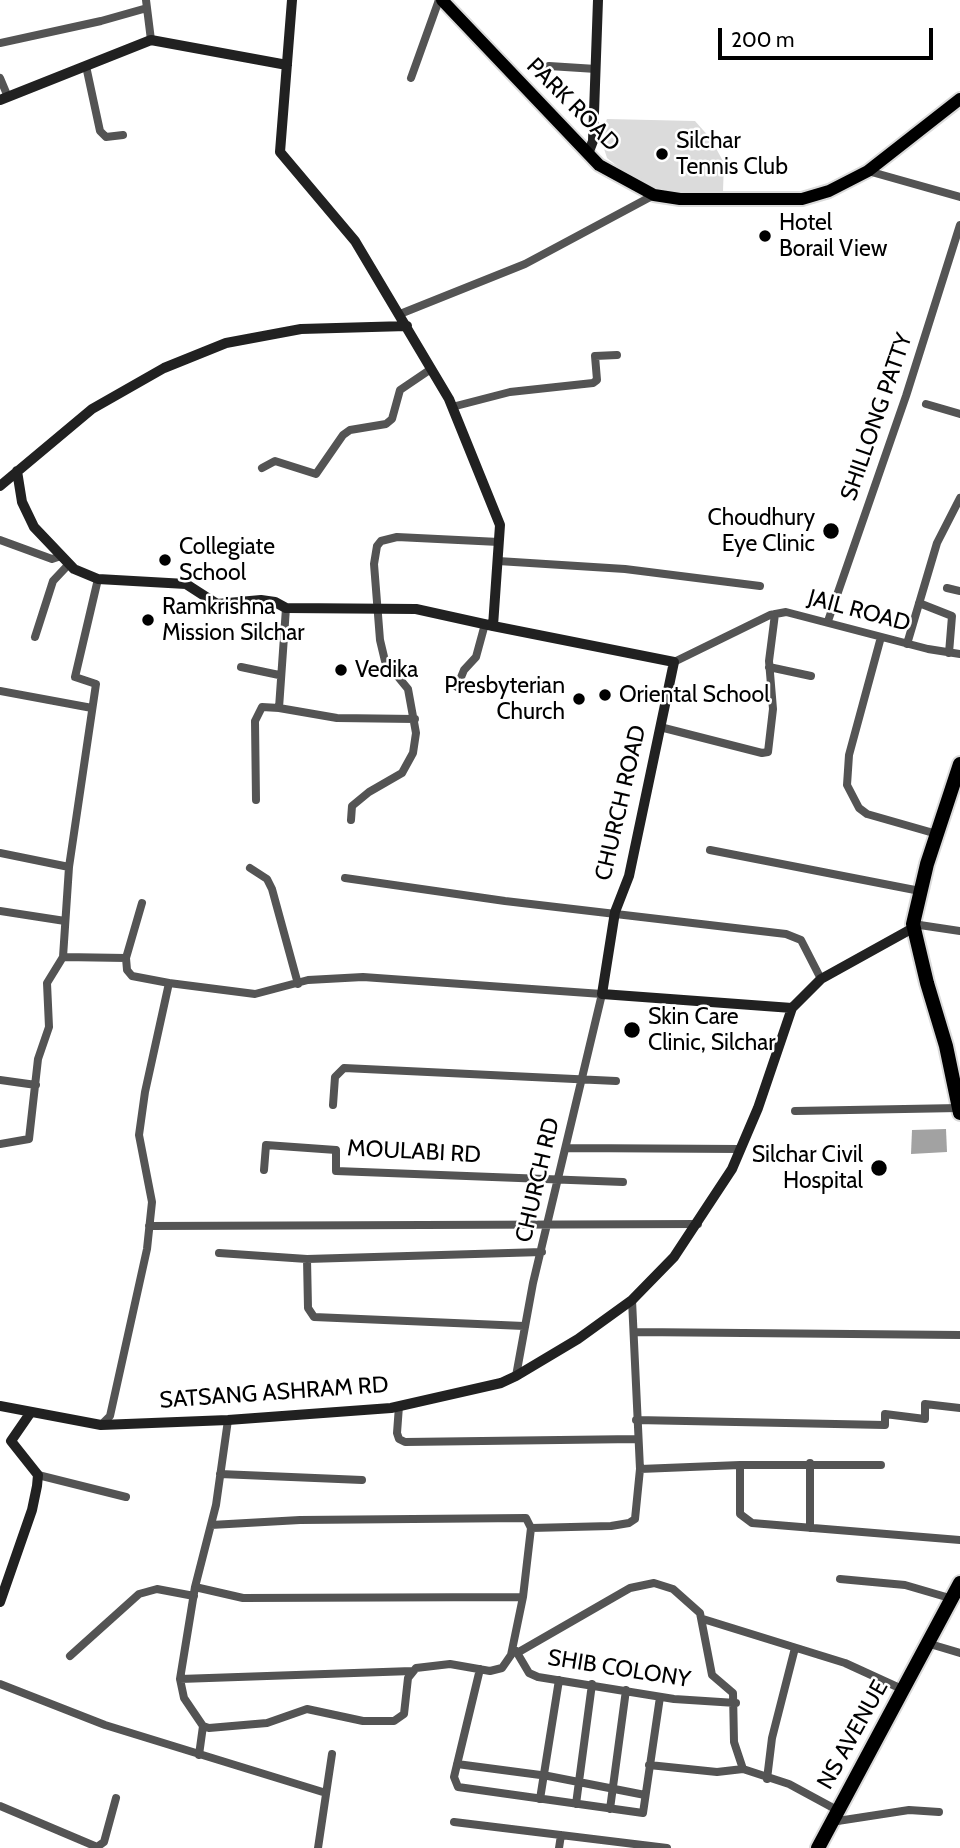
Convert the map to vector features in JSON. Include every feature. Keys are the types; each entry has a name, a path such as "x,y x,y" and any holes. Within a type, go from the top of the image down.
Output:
{"highway":[{"path":"959,1111 946,1046 913,926 920,891 960,764"},
{"name":"NS AVENUE","path":"818,1848 960,1584"}],"main road":[{"path":"292,0 280,152 355,241 452,407 500,525 489,625"},
{"path":"588,154 593,141 598,0"},
{"name":"PARK ROAD","path":"447,2 599,165 654,195 680,199 802,199 829,191 868,171 960,99"},
{"path":"4,99 151,40 287,65"},
{"path":"0,486 92,409 163,368 226,343 301,329 407,327"},
{"path":"17,471 22,502 34,527 65,560 98,579 186,584 216,604 261,600 275,602 286,608 416,610 674,662"},
{"name":"CHURCH ROAD","path":"602,994 615,912 629,876 674,662"},
{"path":"602,994 792,1008 821,979 913,926"},
{"name":"SATSANG ASHRAM RD","path":"0,1406 101,1425 228,1420 398,1406 501,1383 516,1376 578,1339 632,1300 674,1257 732,1169 758,1108 792,1008"},
{"path":"0,1599 32,1510 38,1475 5,1444 31,1412"}],"street":[{"path":"411,78 447,2"},
{"path":"0,43 147,4 151,40"},
{"path":"86,65 100,131 107,137 123,135"},
{"path":"549,66 596,69"},
{"path":"0,78 4,99"},
{"path":"868,171 960,197"},
{"path":"400,314 525,264 654,195"},
{"name":"SHILLONG PATTY","path":"828,621 906,396 960,225"},
{"path":"452,407 510,392 593,383 597,380 595,356 617,355"},
{"path":"262,468 275,461 316,474 350,429 386,424 392,419 400,390 431,369"},
{"path":"926,404 960,414"},
{"path":"907,644 937,543 960,498"},
{"path":"351,820 352,806 369,792 402,773 413,753 415,719 408,689 385,661 374,564 381,541 397,537 499,542"},
{"path":"0,540 52,559 65,560 53,581 35,637"},
{"path":"498,561 625,569 760,586"},
{"path":"0,1144 29,1139 38,1059 50,1021 47,983 63,957 69,867 96,684 75,677 98,579"},
{"path":"947,588 960,591"},
{"path":"919,603 952,616 949,653"},
{"path":"279,708 279,675 286,608"},
{"name":"JAIL ROAD","path":"674,662 775,614 792,612 881,638 960,654"},
{"path":"660,727 765,754 773,709 769,667 775,614"},
{"path":"457,687 464,670 476,657 489,625"},
{"path":"881,638 855,734 846,782 859,808 867,814 937,834"},
{"path":"241,667 279,675"},
{"path":"769,667 811,676"},
{"path":"0,691 92,708"},
{"path":"256,800 257,712 262,708 279,708 337,718 415,719"},
{"path":"709,850 920,891"},
{"path":"0,853 69,867"},
{"path":"250,868 267,879 272,889 298,984"},
{"path":"345,878 505,901 615,912 793,936 801,940 821,979"},
{"path":"142,903 126,958 127,970 132,976 255,994 308,980 363,977 602,994"},
{"path":"0,911 65,921"},
{"path":"913,926 960,931"},
{"path":"63,957 126,958"},
{"path":"101,1425 110,1416 136,1303 149,1226 150,1184 139,1135 145,1092 169,983"},
{"name":"CHURCH RD","path":"516,1376 524,1326 602,994"},
{"path":"333,1105 335,1077 344,1068 616,1081"},
{"path":"0,1080 36,1084"},
{"path":"795,1111 959,1111"},
{"name":"MOULABI RD","path":"264,1170 266,1145 336,1150 336,1171 559,1178"},
{"path":"566,1148 740,1149"},
{"path":"559,1178 623,1182"},
{"path":"149,1226 698,1224"},
{"path":"219,1253 307,1259 542,1252"},
{"path":"307,1259 308,1308 313,1317 524,1326"},
{"path":"531,1528 611,1526 632,1522 636,1511 640,1469 632,1300"},
{"path":"635,1332 960,1335"},
{"path":"636,1420 885,1425 885,1414 925,1419 925,1404 960,1408"},
{"path":"398,1406 398,1439 405,1442 637,1439"},
{"path":"199,1755 203,1726 184,1698 180,1679 195,1592 211,1525 228,1420"},
{"path":"640,1469 810,1463 881,1465"},
{"path":"810,1463 810,1528"},
{"path":"740,1465 741,1518 752,1523 960,1540"},
{"path":"220,1474 362,1480"},
{"path":"38,1475 126,1497"},
{"path":"211,1525 300,1520 529,1520 531,1528 517,1653"},
{"path":"840,1579 905,1585 953,1599"},
{"path":"180,1679 412,1671 421,1666 450,1664 479,1672 496,1671 517,1653 596,1606 630,1588 654,1583 673,1589 696,1607 703,1619 710,1670 715,1678 730,1688 734,1742 743,1769"},
{"path":"70,1656 139,1594 157,1589 243,1598 523,1597"},
{"path":"703,1619 845,1662 904,1690"},
{"path":"930,1644 960,1653"},
{"path":"767,1779 772,1738 795,1648"},
{"name":"SHIB COLONY","path":"517,1653 526,1669 538,1677 660,1697 733,1703"},
{"path":"203,1726 215,1728 267,1723 307,1709 363,1721 394,1721 404,1714 408,1678 412,1671"},
{"path":"479,1672 454,1777 458,1787 610,1809 643,1813 660,1697"},
{"path":"540,1799 559,1680"},
{"path":"0,1684 105,1725 326,1793"},
{"path":"576,1804 592,1684"},
{"path":"610,1809 626,1690"},
{"path":"318,1848 331,1754"},
{"path":"457,1764 613,1787 645,1795"},
{"path":"649,1765 717,1772 743,1769 809,1793 834,1816 909,1810 939,1812"},
{"path":"0,1806 97,1847 104,1842 116,1798"},
{"path":"454,1822 667,1848"},
{"path":"559,1848 561,1835"}],"shaded area":[{"name":"Silchar Tennis Club","path":"607,119 695,121 711,139 724,163 723,191 706,195 666,195 641,185 607,158 600,136"},
{"path":"946,1129 947,1152 911,1154 912,1130"}],"place":[{"name":"Silchar Tennis Club","path":"662,154"},
{"name":"Hotel Borail View","path":"765,236"},
{"name":"Choudhury Eye Clinic","path":"831,531"},
{"name":"Collegiate School","path":"165,560"},
{"name":"Ramkrishna Mission Silchar","path":"148,620"},
{"name":"Vedika","path":"341,670"},
{"name":"Oriental School","path":"605,695"},
{"name":"Presbyterian Church","path":"579,699"},
{"name":"Skin Care Clinic, Silchar","path":"632,1030"},
{"name":"Silchar Civil Hospital","path":"879,1168"}]}
